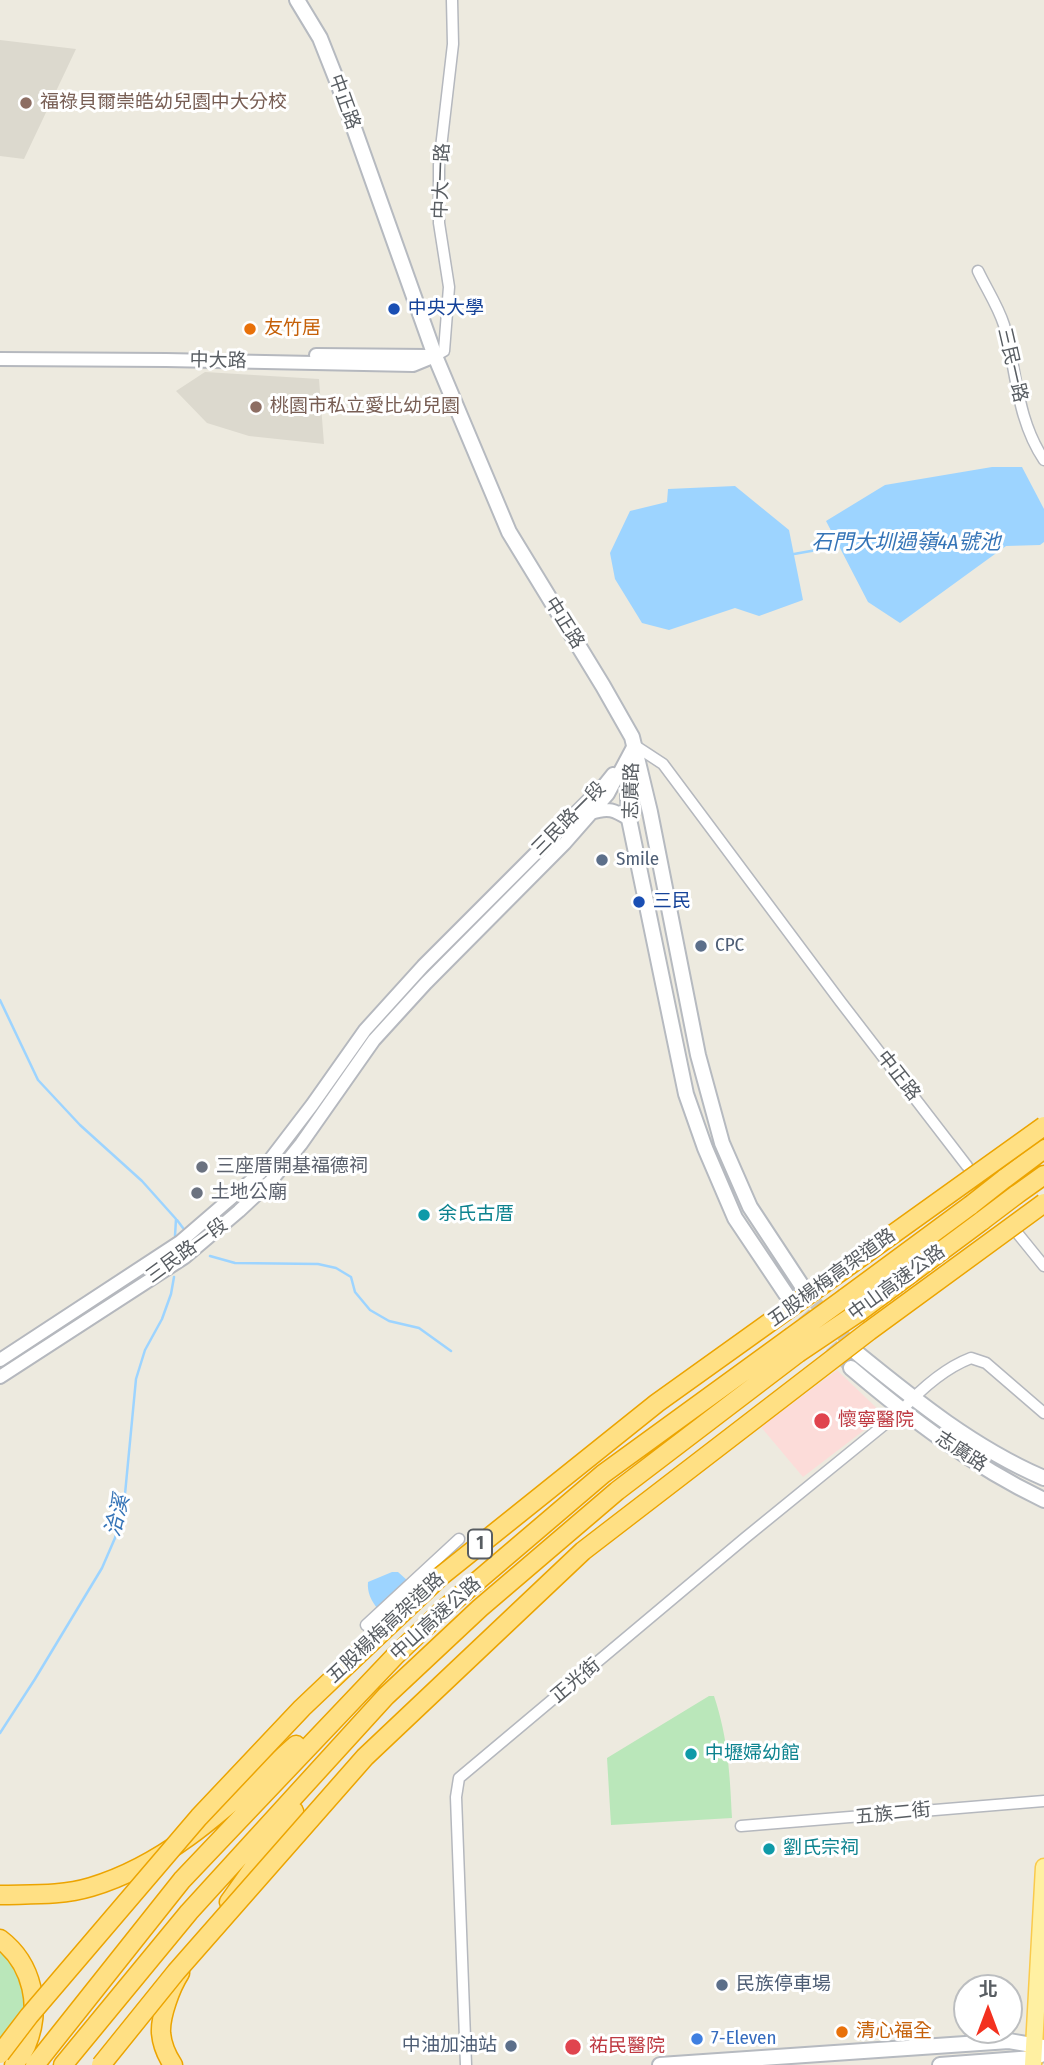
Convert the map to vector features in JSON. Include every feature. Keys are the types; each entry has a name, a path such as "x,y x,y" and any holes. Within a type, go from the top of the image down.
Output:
{"highway":[{"name":"五股楊梅高架道路","path":"0,2054 29,2016 199,1817 302,1707 441,1576 657,1403 1044,1126"},
{"name":"中山高速公路","path":"65,2062 189,1912 386,1696 480,1608 794,1345 845,1298 1044,1149"},
{"name":"中山高速公路","path":"40,2059 182,1880 395,1656 441,1612 603,1474 794,1345 859,1312 1044,1174"},
{"path":"103,2065 176,1972 365,1757 583,1551 869,1331 1044,1203"},
{"path":"0,1895 58,1894 89,1888 135,1871 214,1818 395,1656"},
{"path":"103,2065 187,1961 292,1814 386,1696"},
{"path":"0,1939 12,1948 27,1970 34,1995 32,2021 26,2045 14,2065"},
{"path":"173,2065 166,2054 161,2032 173,1984 187,1961"}],"main road":[{"name":"中正路","path":"297,0 320,38 435,356 512,539 610,698 634,745"},
{"name":"志廣路","path":"634,745 628,796 629,819 686,1094 705,1148 735,1218 786,1294"},
{"name":"志廣路","path":"634,745 650,812 698,1055 722,1143 750,1207 802,1286"},
{"name":"志廣路","path":"858,1353 912,1398 975,1442 1044,1478"},
{"name":"志廣路","path":"850,1368 901,1411 958,1452 1044,1500"},
{"path":"1038,2054 1044,1867"},
{"path":"660,2065 1009,2041 1038,2054"},
{"path":"940,2065 1038,2054"}],"street":[{"name":"中大一路","path":"435,356 444,351 449,287 439,223 439,165 453,44 452,0"},
{"name":"三民一路","path":"978,271 1003,323 1017,392 1032,443 1044,460"},
{"path":"0,351 435,356"},
{"name":"中大路","path":"0,359 413,365 435,356"},
{"name":"三民路一段","path":"0,1377 185,1257 271,1181 301,1144 374,1040 608,794 634,745"},
{"name":"三民路一段","path":"0,1360 180,1242 260,1173 292,1133 365,1030 423,965 605,784 634,745"},
{"name":"中正路","path":"634,745 663,764 967,1166"},
{"path":"591,813 601,809 614,810 629,819"},
{"path":"1014,1229 1044,1266"},
{"path":"180,1242 185,1257"},
{"name":"正光街","path":"466,2065 456,1797 459,1778 901,1411 912,1398 957,1364 971,1358 986,1363 1044,1413"},
{"path":"366,1625 459,1539"},
{"name":"五族二街","path":"741,1826 1044,1801"}],"shaded area":[{"name":"福祿貝爾崇皓幼兒園中大分校","path":"0,40 76,49 24,159 0,156"},
{"name":"桃園市私立愛比幼兒園","path":"205,372 319,379 324,444 249,436 207,423 176,391"},
{"name":"懷寧醫院","path":"837,1370 884,1415 803,1477 761,1427"}],"green space":[{"path":"709,1696 714,1696 725,1742 732,1818 611,1825 607,1758"},
{"path":"0,1952 19,1976 27,2006 21,2030 0,2057"}],"water":[{"name":"石門大圳過嶺4A號池","path":"992,467 1022,467 1044,509 1044,542 1040,545 1006,546 900,623 868,602 826,521 885,485"},
{"name":"石門大圳過嶺4A號池","path":"735,486 789,530 803,600 759,616 735,608 669,630 642,623 615,579 610,553 630,511 667,502 668,489"},
{"path":"398,1572 408,1581 378,1609 370,1596 368,1582"}],"waterway":[{"path":"794,554 839,546"},
{"name":"洽溪","path":"0,1000 38,1080 80,1125 142,1181 176,1219 175,1236"},
{"path":"177,1220 183,1228"},
{"path":"210,1256 235,1263 318,1264 336,1268 351,1277 355,1292 370,1310 389,1321 419,1328 451,1351"},
{"name":"洽溪","path":"0,1733 102,1568 115,1538 125,1494 136,1379 145,1350 162,1319 174,1277"}],"tunnel":[{"path":"972,1172 1013,1227"},
{"path":"802,1287 857,1352"},
{"path":"790,1298 851,1368"}],"place":[{"name":"福祿貝爾崇皓幼兒園中大分校","path":"26,103"},
{"name":"中央大學","path":"394,309"},
{"name":"友竹居","path":"250,329"},
{"name":"桃園市私立愛比幼兒園","path":"256,407"},
{"name":"Smile","path":"602,860"},
{"name":"三民","path":"639,902"},
{"name":"CPC","path":"701,946"},
{"name":"三座厝開基福德祠","path":"202,1167"},
{"name":"土地公廟","path":"197,1193"},
{"name":"余氏古厝","path":"424,1215"},
{"name":"懷寧醫院","path":"822,1421"},
{"name":"中壢婦幼館","path":"691,1754"},
{"name":"劉氏宗祠","path":"769,1849"},
{"name":"民族停車場","path":"722,1985"},
{"name":"清心福全","path":"842,2032"},
{"name":"7-Eleven","path":"697,2039"},
{"name":"中油加油站","path":"511,2046"},
{"name":"祐民醫院","path":"573,2047"}]}
